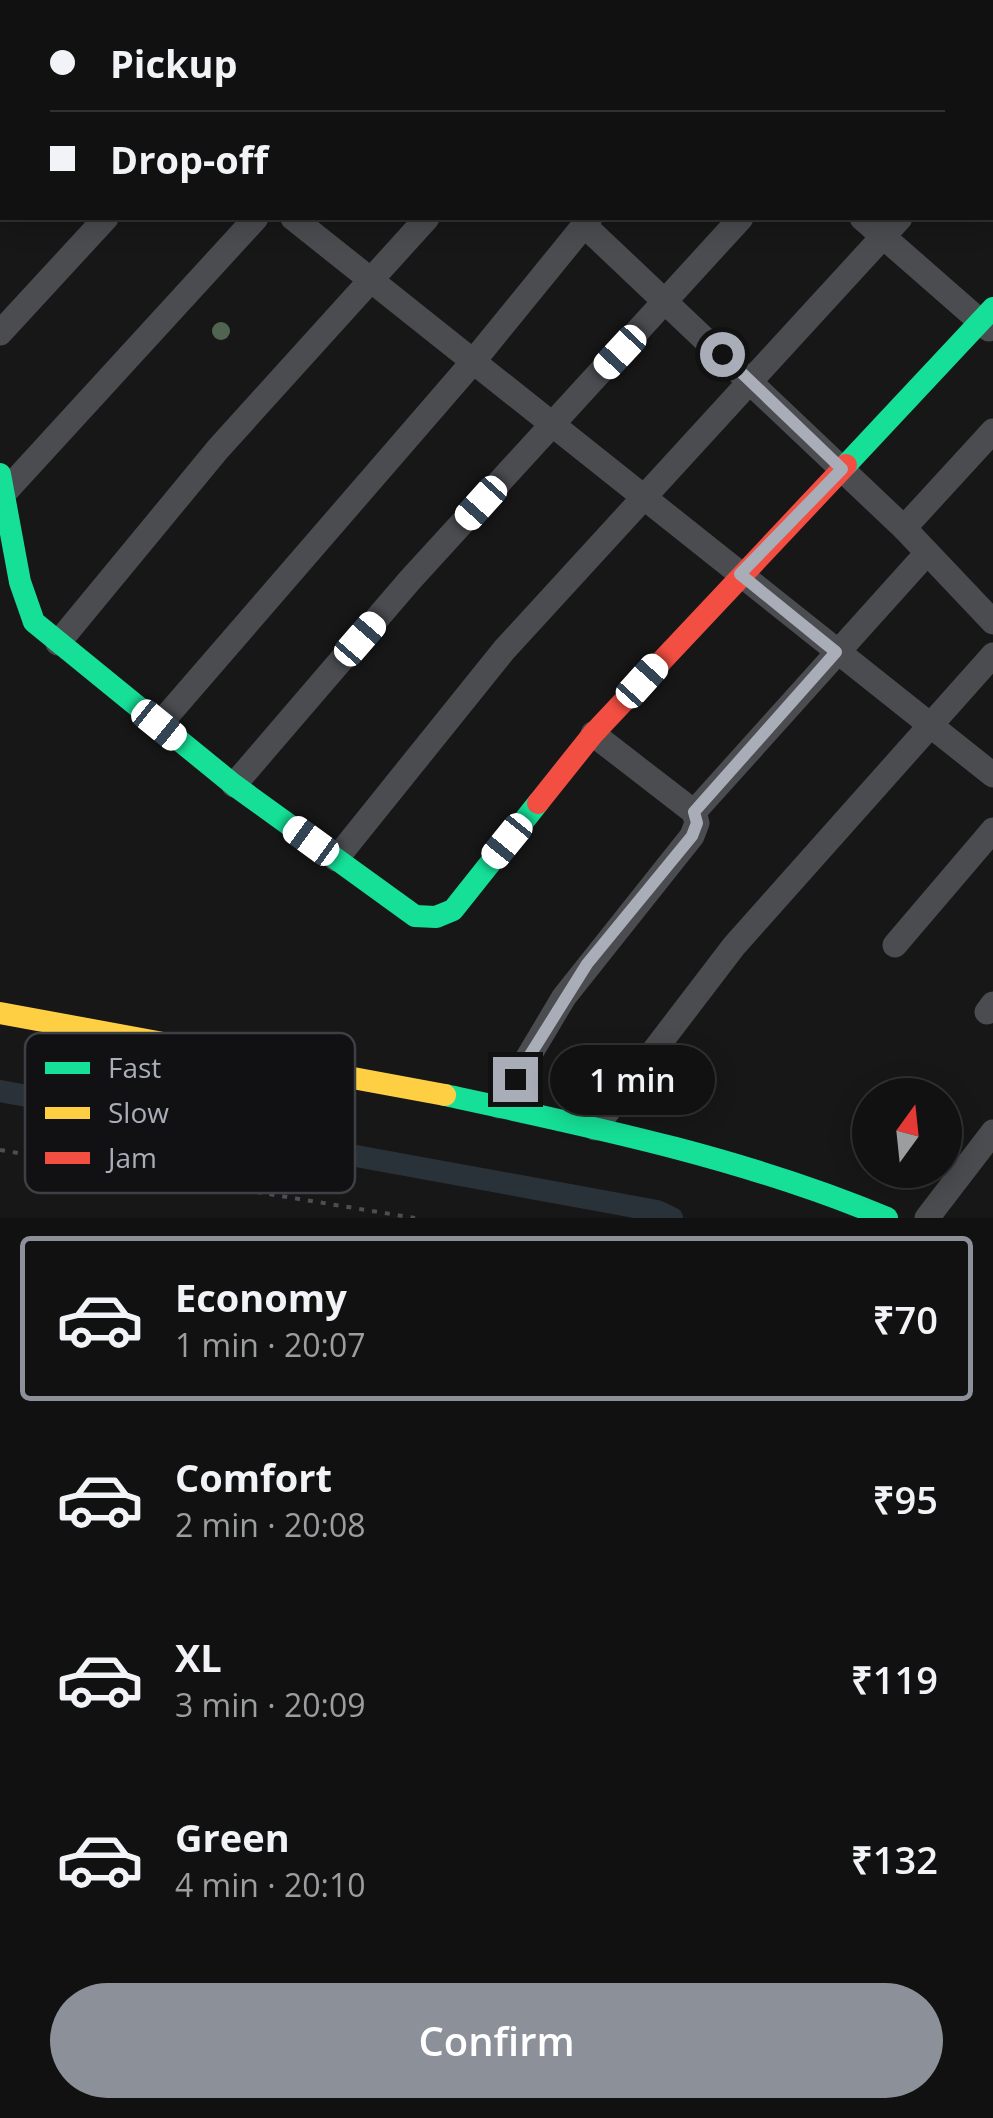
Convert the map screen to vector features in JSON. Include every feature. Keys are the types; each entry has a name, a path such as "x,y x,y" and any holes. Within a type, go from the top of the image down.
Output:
{"street":[{"path":"0,333 104,220"},
{"path":"254,220 2,483 26,606 34,622 234,785 336,860 415,916 436,918 453,910 593,734 740,574 989,321 892,226 504,650 336,860"},
{"path":"296,220 993,774"},
{"path":"58,642 218,449 426,220"},
{"path":"234,785 410,580 740,220"},
{"path":"159,725 472,363 587,221 665,302 904,528 993,622"},
{"path":"904,528 993,431"},
{"path":"694,812 927,553"},
{"path":"595,1128 734,946 993,655"},
{"path":"498,1106 572,986 692,836 697,823 694,812 593,734"},
{"path":"895,945 993,830"},
{"path":"0,1013 107,1033"},
{"path":"355,1079 595,1128 828,1192 887,1218"},
{"path":"927,1218 993,1132"}],"path":[{"path":"0,1150 25,1154"},
{"path":"262,1193 415,1218"}],"waterway":[{"path":"0,1091 25,1096"},
{"path":"355,1156 657,1211 672,1218"}],"traffic: fast":[{"path":"846,465 993,308"},
{"path":"0,474 20,582 34,622 234,785 415,916 436,917 453,910 538,803"},
{"path":"445,1095 613,1132 725,1162 887,1218"}],"traffic: slow":[{"path":"0,1013 109,1033"},
{"path":"355,1078 445,1095"}],"traffic: jam":[{"path":"538,803 593,734 846,465"}],"route":[{"path":"515,1079 587,964 692,836 697,823 694,812 836,652 740,574 842,469 722,354"}]}
